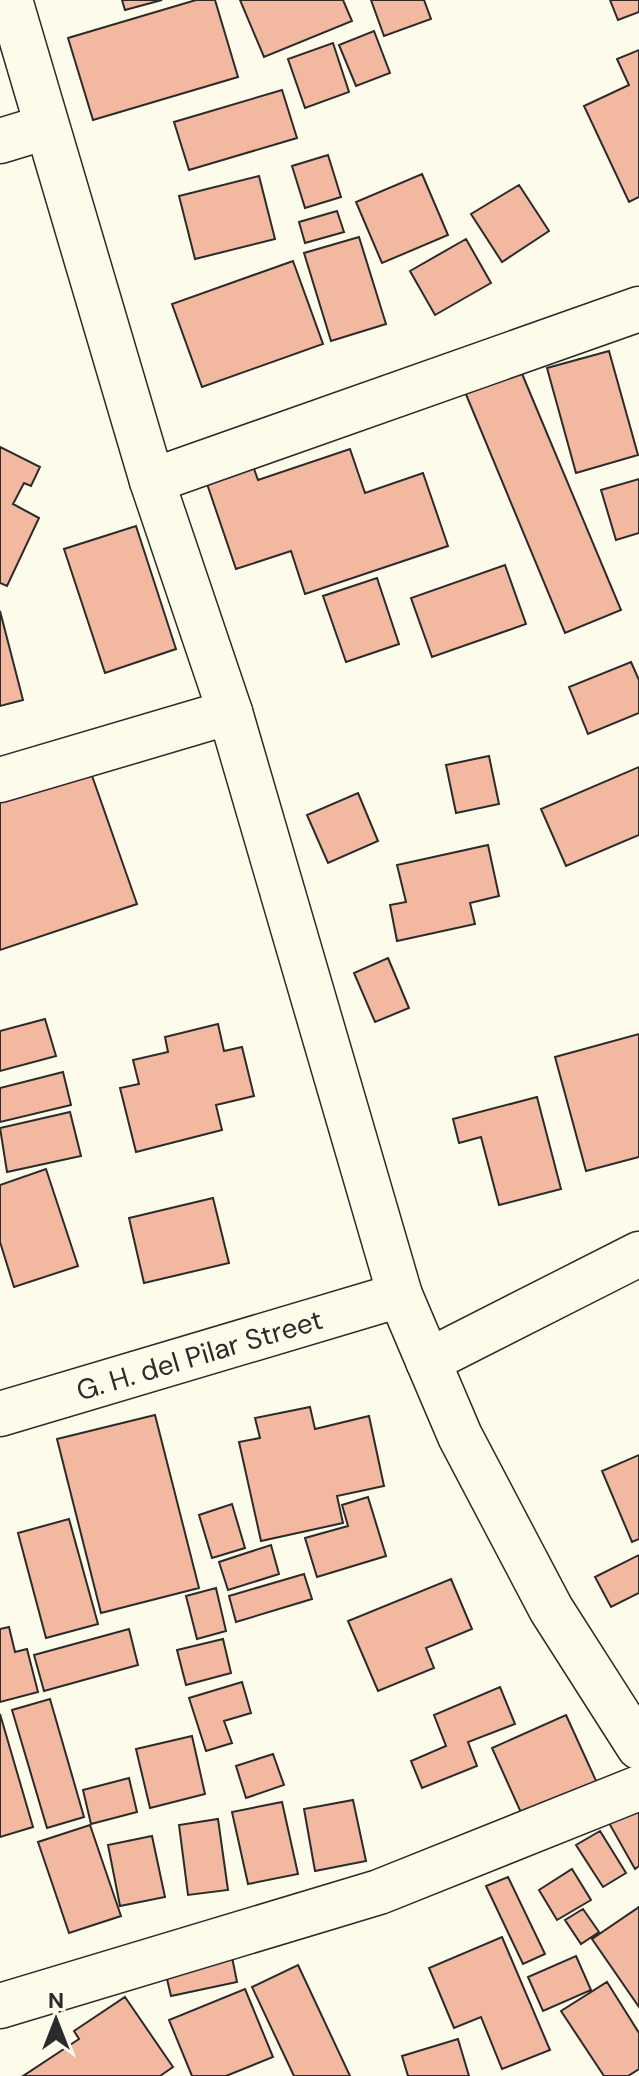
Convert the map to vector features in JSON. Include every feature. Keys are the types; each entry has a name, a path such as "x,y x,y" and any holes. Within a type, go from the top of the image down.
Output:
{"street":[{"path":"10,0 152,481 230,712 400,1295 460,1436 551,1609 639,1747"},
{"path":"0,141 46,127"},
{"path":"152,481 639,309"},
{"path":"0,780 230,712"},
{"path":"428,1361 639,1254"},
{"name":"G. H. del Pilar Street","path":"0,1414 400,1295"},
{"path":"0,2006 379,1892 639,1788"}],"building":[{"path":"122,0 162,0 125,10"},
{"path":"196,0 215,0 238,77 93,120 68,38"},
{"path":"240,0 343,0 352,21 264,57"},
{"path":"371,0 424,0 431,19 384,36"},
{"path":"610,0 639,0 639,12 618,20"},
{"path":"374,31 390,73 356,86 339,45"},
{"path":"333,43 349,92 305,108 288,59"},
{"path":"639,50 639,197 629,202 584,106 629,85 617,59"},
{"path":"282,90 297,138 189,170 174,122"},
{"path":"328,155 341,197 305,208 292,166"},
{"path":"422,174 448,235 382,263 356,202"},
{"path":"259,176 275,239 195,259 179,196"},
{"path":"519,185 549,231 502,262 471,214"},
{"path":"337,211 344,232 305,243 299,222"},
{"path":"359,237 386,324 331,341 304,253"},
{"path":"466,239 491,283 435,315 410,271"},
{"path":"293,261 323,344 202,387 172,304"},
{"path":"609,351 638,455 576,473 547,368"},
{"path":"520,369 621,610 565,633 465,392"},
{"path":"0,447 40,467 31,486 24,483 13,504 39,518 7,586 0,583"},
{"path":"350,449 365,493 423,473 448,546 305,594 291,551 236,569 206,481 253,466 258,480"},
{"path":"639,479 639,533 616,540 601,490"},
{"path":"136,526 176,649 105,673 64,549"},
{"path":"505,565 526,624 432,657 411,598"},
{"path":"377,578 399,644 346,662 323,596"},
{"path":"0,611 23,700 0,706"},
{"path":"631,662 639,680 639,713 588,734 569,687"},
{"path":"489,756 499,804 456,813 446,765"},
{"path":"639,767 639,835 566,866 541,809"},
{"path":"90,770 137,904 0,950 0,801"},
{"path":"358,793 378,841 328,863 307,815"},
{"path":"488,845 499,896 470,903 475,924 397,941 390,905 406,902 397,865"},
{"path":"388,958 409,1008 375,1022 354,973"},
{"path":"45,1019 56,1056 0,1071 0,1031"},
{"path":"218,1024 224,1051 242,1047 254,1096 216,1105 222,1130 136,1152 120,1088 139,1084 133,1060 168,1052 165,1037"},
{"path":"639,1034 639,1157 586,1171 555,1057"},
{"path":"63,1072 71,1105 0,1122 0,1088"},
{"path":"537,1097 561,1189 499,1205 481,1137 459,1143 453,1119"},
{"path":"70,1112 81,1156 7,1172 0,1128"},
{"path":"46,1169 78,1266 14,1287 0,1242 0,1185"},
{"path":"213,1198 229,1263 144,1283 129,1218"},
{"path":"310,1407 315,1429 369,1416 384,1486 337,1496 343,1523 261,1541 239,1442 260,1438 255,1418"},
{"path":"155,1415 199,1588 101,1613 57,1439"},
{"path":"639,1455 639,1539 632,1542 602,1471"},
{"path":"368,1497 386,1556 317,1577 305,1538 348,1526 342,1505"},
{"path":"232,1504 245,1548 212,1558 199,1515"},
{"path":"69,1519 98,1624 46,1638 18,1533"},
{"path":"271,1545 279,1574 228,1590 219,1562"},
{"path":"639,1555 639,1593 611,1607 595,1577"},
{"path":"304,1574 312,1599 236,1622 229,1596"},
{"path":"451,1579 472,1629 426,1648 434,1668 378,1691 348,1621"},
{"path":"216,1588 226,1631 197,1639 186,1596"},
{"path":"9,1627 15,1652 27,1649 38,1692 0,1702 0,1629"},
{"path":"129,1629 138,1665 44,1691 34,1655"},
{"path":"223,1639 231,1673 186,1685 177,1650"},
{"path":"242,1682 251,1713 224,1721 232,1743 206,1751 189,1698"},
{"path":"500,1687 515,1724 468,1742 477,1766 422,1788 411,1761 446,1746 434,1715"},
{"path":"50,1699 84,1817 47,1828 12,1710"},
{"path":"0,1714 33,1827 0,1837"},
{"path":"566,1715 597,1783 523,1817 492,1748"},
{"path":"192,1736 205,1794 150,1808 136,1749"},
{"path":"273,1754 284,1785 246,1798 236,1766"},
{"path":"129,1778 137,1812 91,1824 83,1790"},
{"path":"353,1800 366,1861 315,1871 304,1809"},
{"path":"282,1802 298,1874 248,1884 232,1812"},
{"path":"639,1806 639,1866 635,1869 609,1823"},
{"path":"218,1819 228,1890 188,1895 179,1825"},
{"path":"90,1825 121,1916 69,1933 38,1842"},
{"path":"600,1831 626,1873 603,1887 576,1845"},
{"path":"152,1836 165,1897 120,1906 108,1845"},
{"path":"572,1869 591,1900 557,1920 539,1890"},
{"path":"508,1877 545,1954 523,1964 486,1886"},
{"path":"639,1907 639,2007 592,1939"},
{"path":"583,1909 599,1932 581,1944 565,1920"},
{"path":"502,1937 550,2050 502,2069 481,2017 454,2028 429,1968"},
{"path":"230,1947 237,1982 171,1996 163,1962"},
{"path":"576,1956 591,1990 543,2011 528,1977"},
{"path":"298,1965 350,2076 294,2076 252,1987"},
{"path":"607,1982 639,2033 639,2069 628,2076 604,2076 561,2011"},
{"path":"245,1989 273,2057 226,2076 192,2076 169,2020"},
{"path":"125,1997 173,2067 160,2076 23,2076 79,2039 74,2031"},
{"path":"458,2039 469,2076 408,2076 402,2056"}]}
